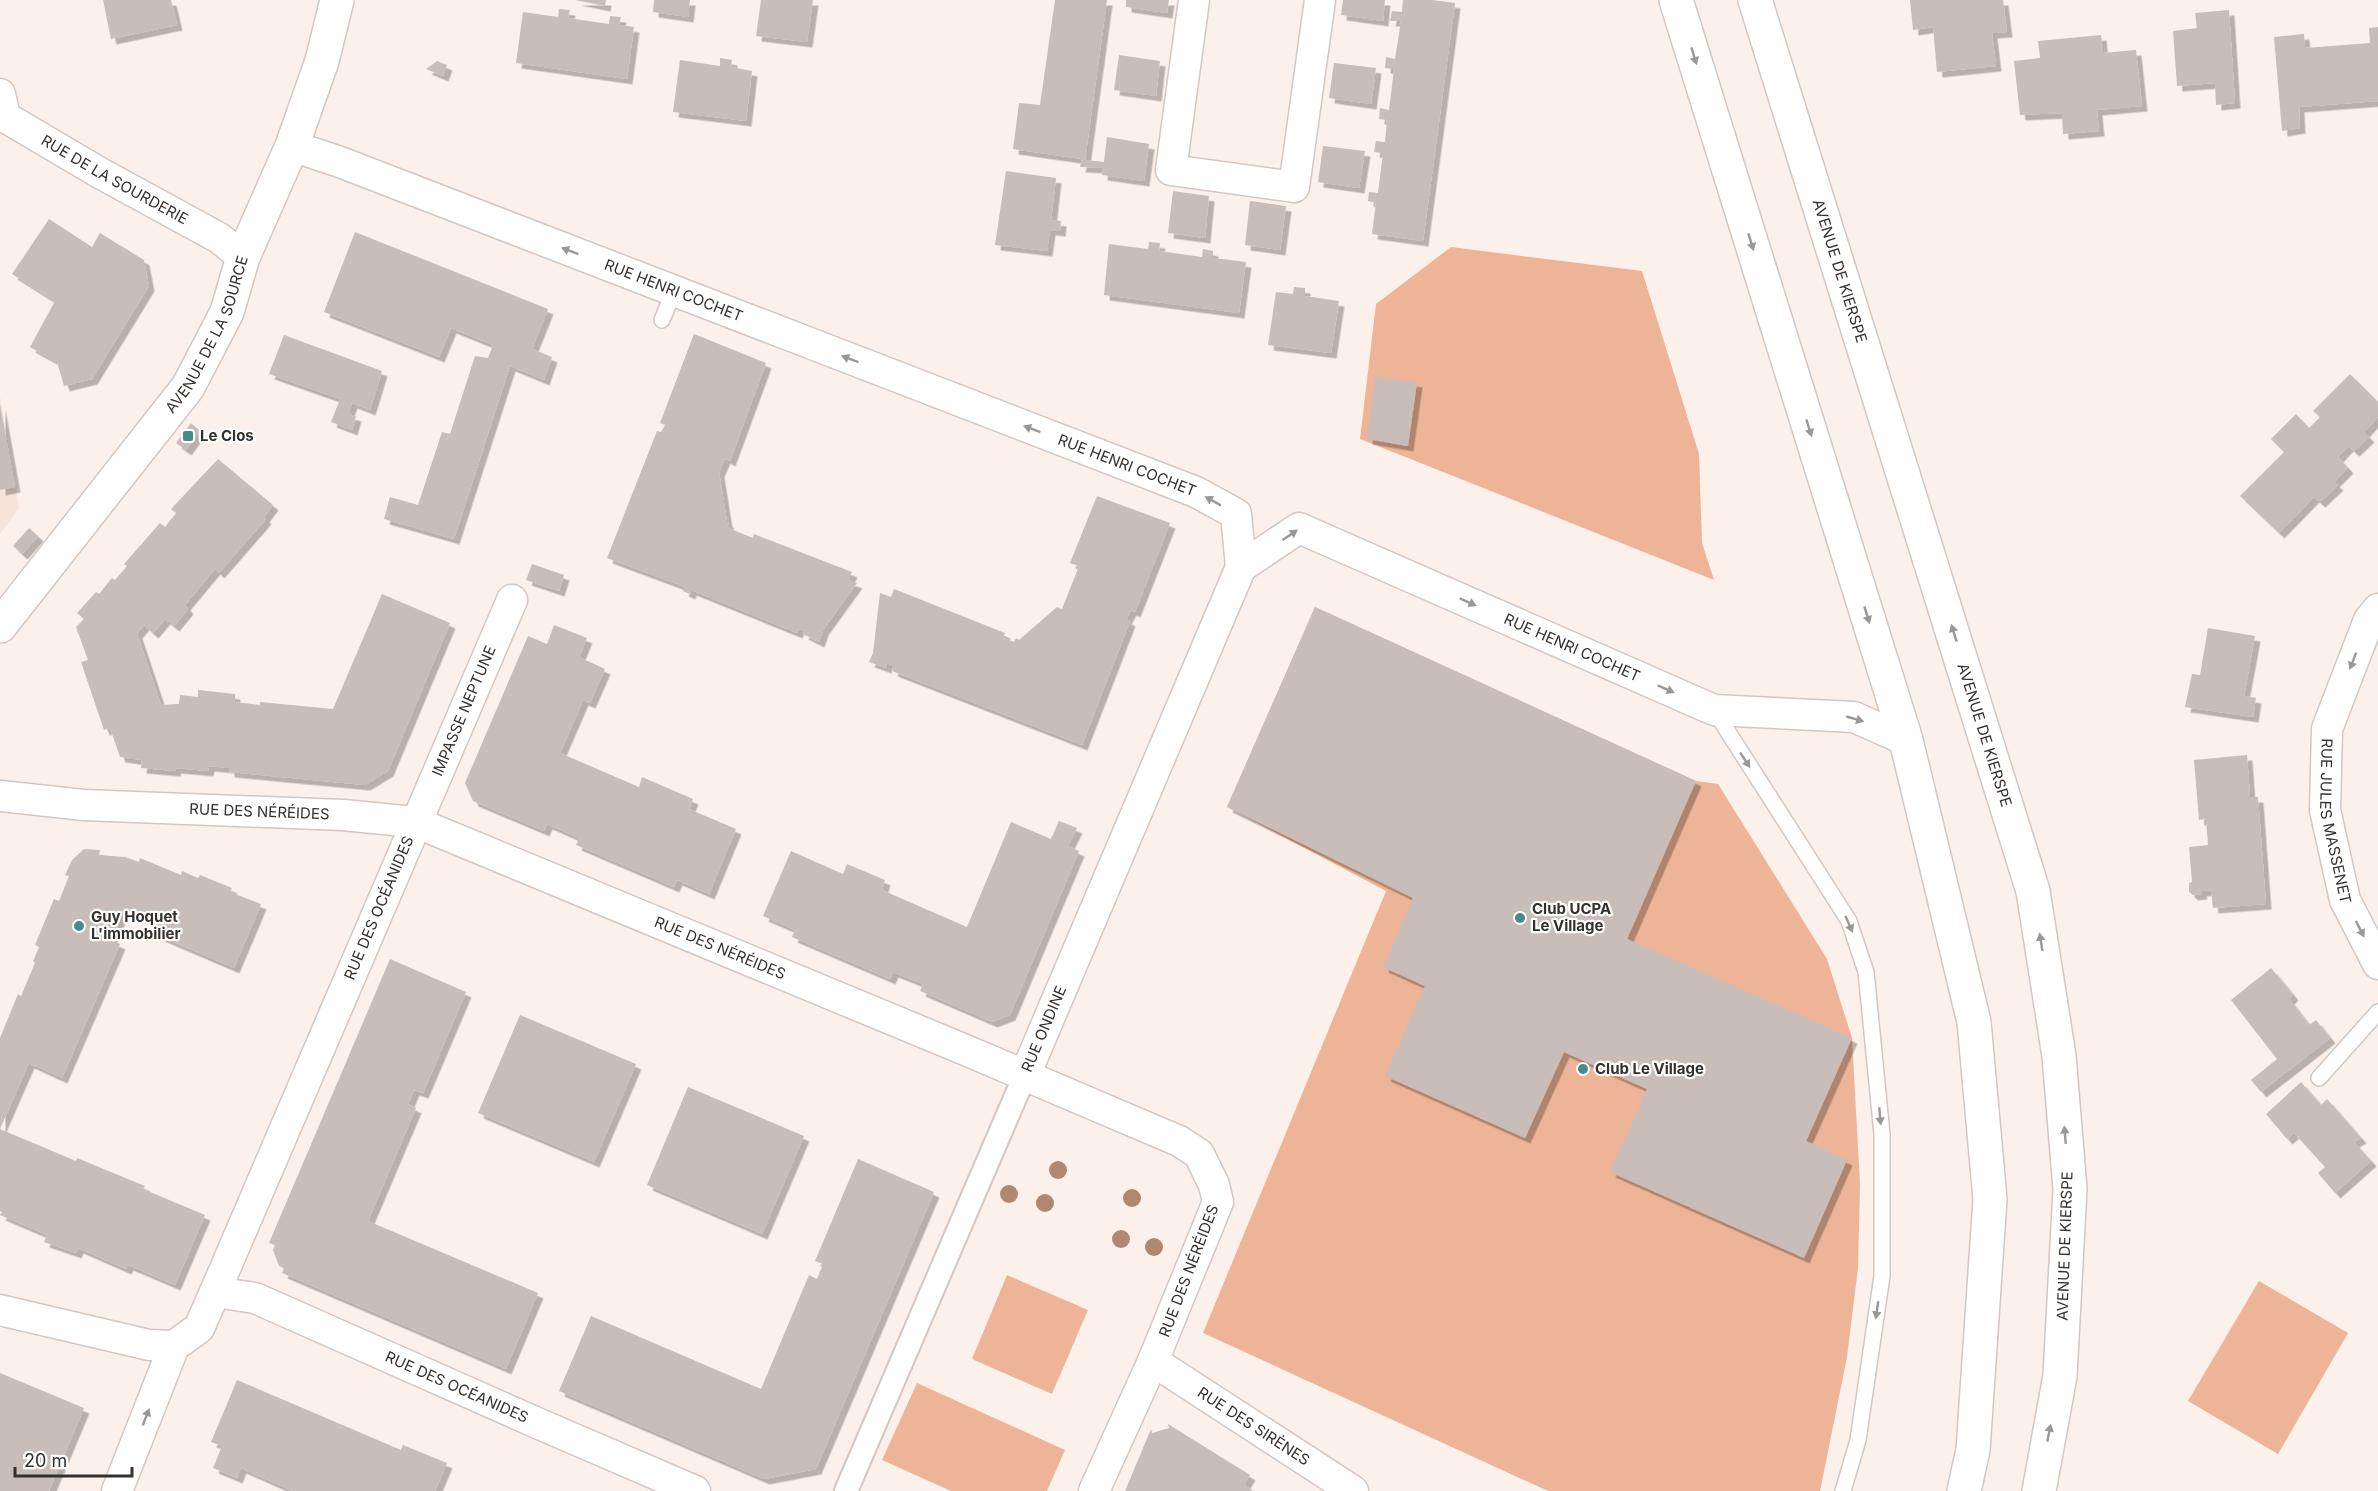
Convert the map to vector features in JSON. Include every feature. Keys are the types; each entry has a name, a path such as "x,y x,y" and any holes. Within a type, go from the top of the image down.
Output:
{"main road":[{"name":"AVENUE DE LA SOURCE","path":"0,626 188,387 227,312 243,257 292,146 321,61 337,0"},
{"path":"1676,0 1906,740 1974,1022 1990,1199 1972,1450 1964,1491"},
{"name":"AVENUE DE KIERSPE","path":"1755,0 2033,891 2059,1056 2070,1189 2060,1376 2039,1491"}],"street":[{"path":"1194,0 1172,170 1294,188 1320,0"},
{"name":"RUE DE LA SOURDERIE","path":"0,94 4,117 219,238 243,257"},
{"name":"RUE HENRI COCHET","path":"292,146 340,162 1196,492 1236,514 1241,567 1299,528 1714,710 1854,717 1906,740"},
{"name":"RUE ONDINE","path":"846,1491 1241,567"},
{"name":"IMPASSE NEPTUNE","path":"415,822 512,600"},
{"name":"RUE JULES MASSENET","path":"2378,609 2369,620 2327,729 2325,810 2345,900 2378,964"},
{"name":"RUE DES NÉRÉIDES","path":"0,796 84,805 343,815 415,822 1179,1141 1199,1154 1214,1185 1218,1202 1153,1361"},
{"name":"RUE DES OCÉANIDES","path":"174,1346 199,1328 415,822"},
{"name":"RUE DES OCÉANIDES","path":"215,1292 255,1298 695,1491"},
{"path":"0,1310 149,1345 174,1346 117,1491"},
{"path":"1094,1491 1153,1361"},
{"name":"RUE DES SIRÈNES","path":"1153,1361 1353,1491"}],"lane":[{"path":"662,320 674,291"},
{"path":"1714,710 1849,921 1866,972 1882,1134 1882,1276 1858,1440 1843,1491"},
{"path":"2319,1078 2378,1012"}],"shaded area":[{"path":"1451,247 1642,271 1699,454 1702,543 1714,580 1360,439 1376,304"},
{"path":"0,396 19,508 0,534"},
{"name":"Club Le Village","path":"1315,607 1696,781 1718,784 1827,959 1852,1038 1860,1184 1858,1268 1847,1357 1820,1491 1548,1491 1203,1333 1386,891 1227,807"},
{"path":"1007,1275 1088,1310 1052,1394 972,1359"},
{"path":"2259,1281 2348,1333 2278,1454 2188,1401"},
{"path":"917,1383 1065,1450 1047,1491 951,1491 882,1460"}],"building":[{"path":"103,0 171,0 177,25 111,39"},
{"path":"575,0 606,0 605,6"},
{"path":"654,0 690,0 688,17 653,12"},
{"path":"761,0 813,0 807,42 756,36"},
{"path":"1055,0 1107,0 1085,160 1104,162 1107,137 1149,144 1144,181 1102,175 1103,168 1080,167 1082,159 1013,149 1019,103 1040,105"},
{"path":"1126,0 1169,0 1167,13 1126,7"},
{"path":"1343,0 1385,0 1383,21 1341,15"},
{"path":"1403,0 1455,3 1423,241 1372,234 1376,203 1368,201 1369,192 1378,193 1383,153 1374,152 1376,141 1385,142 1387,120 1379,119 1380,108 1389,110 1394,69 1385,68 1386,57 1395,59 1401,21 1390,21 1392,11 1402,12"},
{"path":"1910,0 2003,0 2007,32 1992,33 1996,66 1937,72 1933,27 1913,30"},
{"path":"559,9 570,10 568,18 609,24 610,16 621,17 619,25 634,27 627,79 516,63 523,12 558,17"},
{"path":"2229,10 2235,103 2216,105 2215,83 2177,86 2173,31 2197,28 2195,13"},
{"path":"2378,27 2378,101 2299,107 2300,128 2282,131 2274,37 2304,34 2305,48 2370,43 2369,28"},
{"path":"2101,35 2103,53 2136,50 2142,106 2097,110 2099,131 2063,134 2062,113 2020,115 2014,61 2040,58 2038,41"},
{"path":"1119,55 1160,61 1156,96 1114,90"},
{"path":"720,58 732,60 731,67 752,71 746,121 673,112 680,60 720,66"},
{"path":"437,61 447,65 443,76 426,69"},
{"path":"1334,63 1376,68 1371,104 1329,98"},
{"path":"1323,146 1365,151 1359,188 1318,182"},
{"path":"1006,171 1056,178 1051,220 1061,221 1060,231 1050,230 1047,251 995,245"},
{"path":"1173,191 1209,196 1205,238 1168,233"},
{"path":"1250,201 1286,206 1280,250 1245,245"},
{"path":"49,219 92,247 100,233 144,260 149,286 92,379 64,386 57,362 30,347 55,301 12,274"},
{"path":"355,232 548,309 532,349 552,357 544,380 510,366 454,539 384,519 390,497 418,505 442,432 450,434 475,356 488,358 493,345 451,328 439,357 324,312"},
{"path":"1149,242 1160,243 1159,251 1202,257 1203,249 1213,251 1213,258 1246,262 1239,313 1104,295 1109,244 1148,249"},
{"path":"1294,287 1305,288 1305,296 1339,301 1331,353 1268,345 1276,292 1293,294"},
{"path":"694,334 766,363 730,461 725,458 719,472 729,523 726,527 753,538 754,534 852,572 848,580 857,583 823,630 819,642 803,634 805,631 799,629 797,633 691,590 690,594 683,591 685,587 607,558 657,431 661,432 665,425 660,423"},
{"path":"284,335 382,371 370,410 352,403 348,414 356,416 352,430 331,422 340,399 269,374"},
{"path":"2350,374 2378,402 2378,417 2364,432 2369,437 2354,451 2348,446 2338,457 2348,468 2334,482 2338,485 2320,502 2314,497 2279,533 2240,496 2284,452 2271,439 2296,414 2309,428 2320,417 2313,411"},
{"path":"1375,377 1417,382 1408,446 1367,439"},
{"path":"0,404 15,487 0,490"},
{"path":"191,423 200,431 186,450 176,443"},
{"path":"218,459 273,505 264,517 266,519 219,573 215,569 185,605 188,609 174,626 165,619 153,633 144,625 137,633 161,705 179,704 180,695 198,697 198,690 235,694 235,702 333,709 382,594 450,623 388,771 365,785 229,772 229,768 209,766 208,771 141,768 142,760 120,757 110,728 104,730 81,662 88,660 76,627 84,619 77,613 96,592 99,594 112,578 115,580 127,566 124,564 160,523 165,527 176,513 171,509"},
{"path":"1097,496 1170,523 1135,612 1131,610 1126,619 1130,621 1082,745 892,671 894,666 887,663 886,668 869,662 873,653 880,593 891,597 894,589 1005,633 1003,638 1014,642 1016,638 1019,640 1057,607 1062,609 1079,566 1070,563"},
{"path":"29,528 38,536 22,554 13,546"},
{"path":"532,564 564,575 559,591 526,580"},
{"name":"Club UCPA Le Village","path":"1315,607 1696,781 1627,939 1852,1038 1806,1141 1847,1160 1804,1258 1610,1172 1647,1089 1564,1052 1525,1138 1385,1076 1425,986 1383,967 1413,898 1227,807"},
{"path":"554,625 587,638 579,657 605,669 590,703 583,700 560,753 639,787 642,777 693,799 689,809 736,829 709,894 677,880 674,887 576,845 579,838 547,824 544,831 473,801 465,783 528,636 547,644"},
{"path":"2208,628 2255,636 2244,696 2256,698 2253,717 2185,707 2192,674 2200,675"},
{"path":"2247,755 2250,797 2258,797 2266,904 2213,908 2211,890 2193,895 2189,892 2189,883 2192,882 2189,847 2208,845 2206,819 2199,820 2194,760"},
{"path":"1059,821 1077,828 1068,846 1079,851 1010,1015 992,1022 920,991 923,984 893,972 890,979 792,937 795,930 763,916 791,851 843,874 847,864 885,880 882,890 967,927 1011,822 1051,839"},
{"path":"84,849 100,850 99,855 125,857 139,862 140,858 181,875 182,871 198,878 200,875 232,888 230,892 261,904 234,968 157,935 161,927 123,911 111,940 120,944 62,1078 29,1063 0,1129 0,1038 18,994 21,996 35,963 33,961 39,947 35,945 54,899 59,901 69,876 65,875 72,860"},
{"path":"390,959 466,992 423,1093 414,1090 408,1104 416,1108 368,1221 538,1293 506,1369 282,1273 284,1268 279,1266 273,1250 275,1245 269,1243"},
{"path":"2271,968 2293,995 2289,999 2309,1025 2316,1020 2330,1038 2261,1092 2251,1080 2277,1059 2231,1000"},
{"path":"520,1015 636,1064 594,1162 478,1113"},
{"path":"2301,1082 2321,1105 2327,1099 2361,1138 2354,1142 2371,1161 2335,1193 2318,1173 2325,1167 2294,1133 2287,1139 2266,1114"},
{"path":"688,1087 804,1136 762,1234 647,1185"},
{"path":"0,1129 76,1161 77,1158 145,1186 143,1189 205,1215 175,1285 128,1265 126,1269 78,1248 76,1253 44,1242 47,1235 0,1215 2,1212 0,1211"},
{"path":"858,1159 934,1192 816,1469 764,1479 559,1391 591,1316 761,1389 809,1275 817,1279 823,1264 815,1261"},
{"path":"0,1373 84,1408 49,1491 0,1491"},
{"path":"237,1380 401,1450 403,1445 447,1463 435,1491 293,1491 241,1468 237,1478 213,1468 222,1446 211,1442"},
{"path":"1168,1424 1250,1475 1244,1485 1253,1491 1125,1491 1151,1429 1152,1433 1169,1428"}],"place":[{"name":"Le Clos","path":"188,436"},
{"name":"Club UCPA Le Village","path":"1520,918"},
{"name":"Guy Hoquet L'immobilier","path":"79,926"},
{"name":"Club Le Village","path":"1583,1069"}]}
